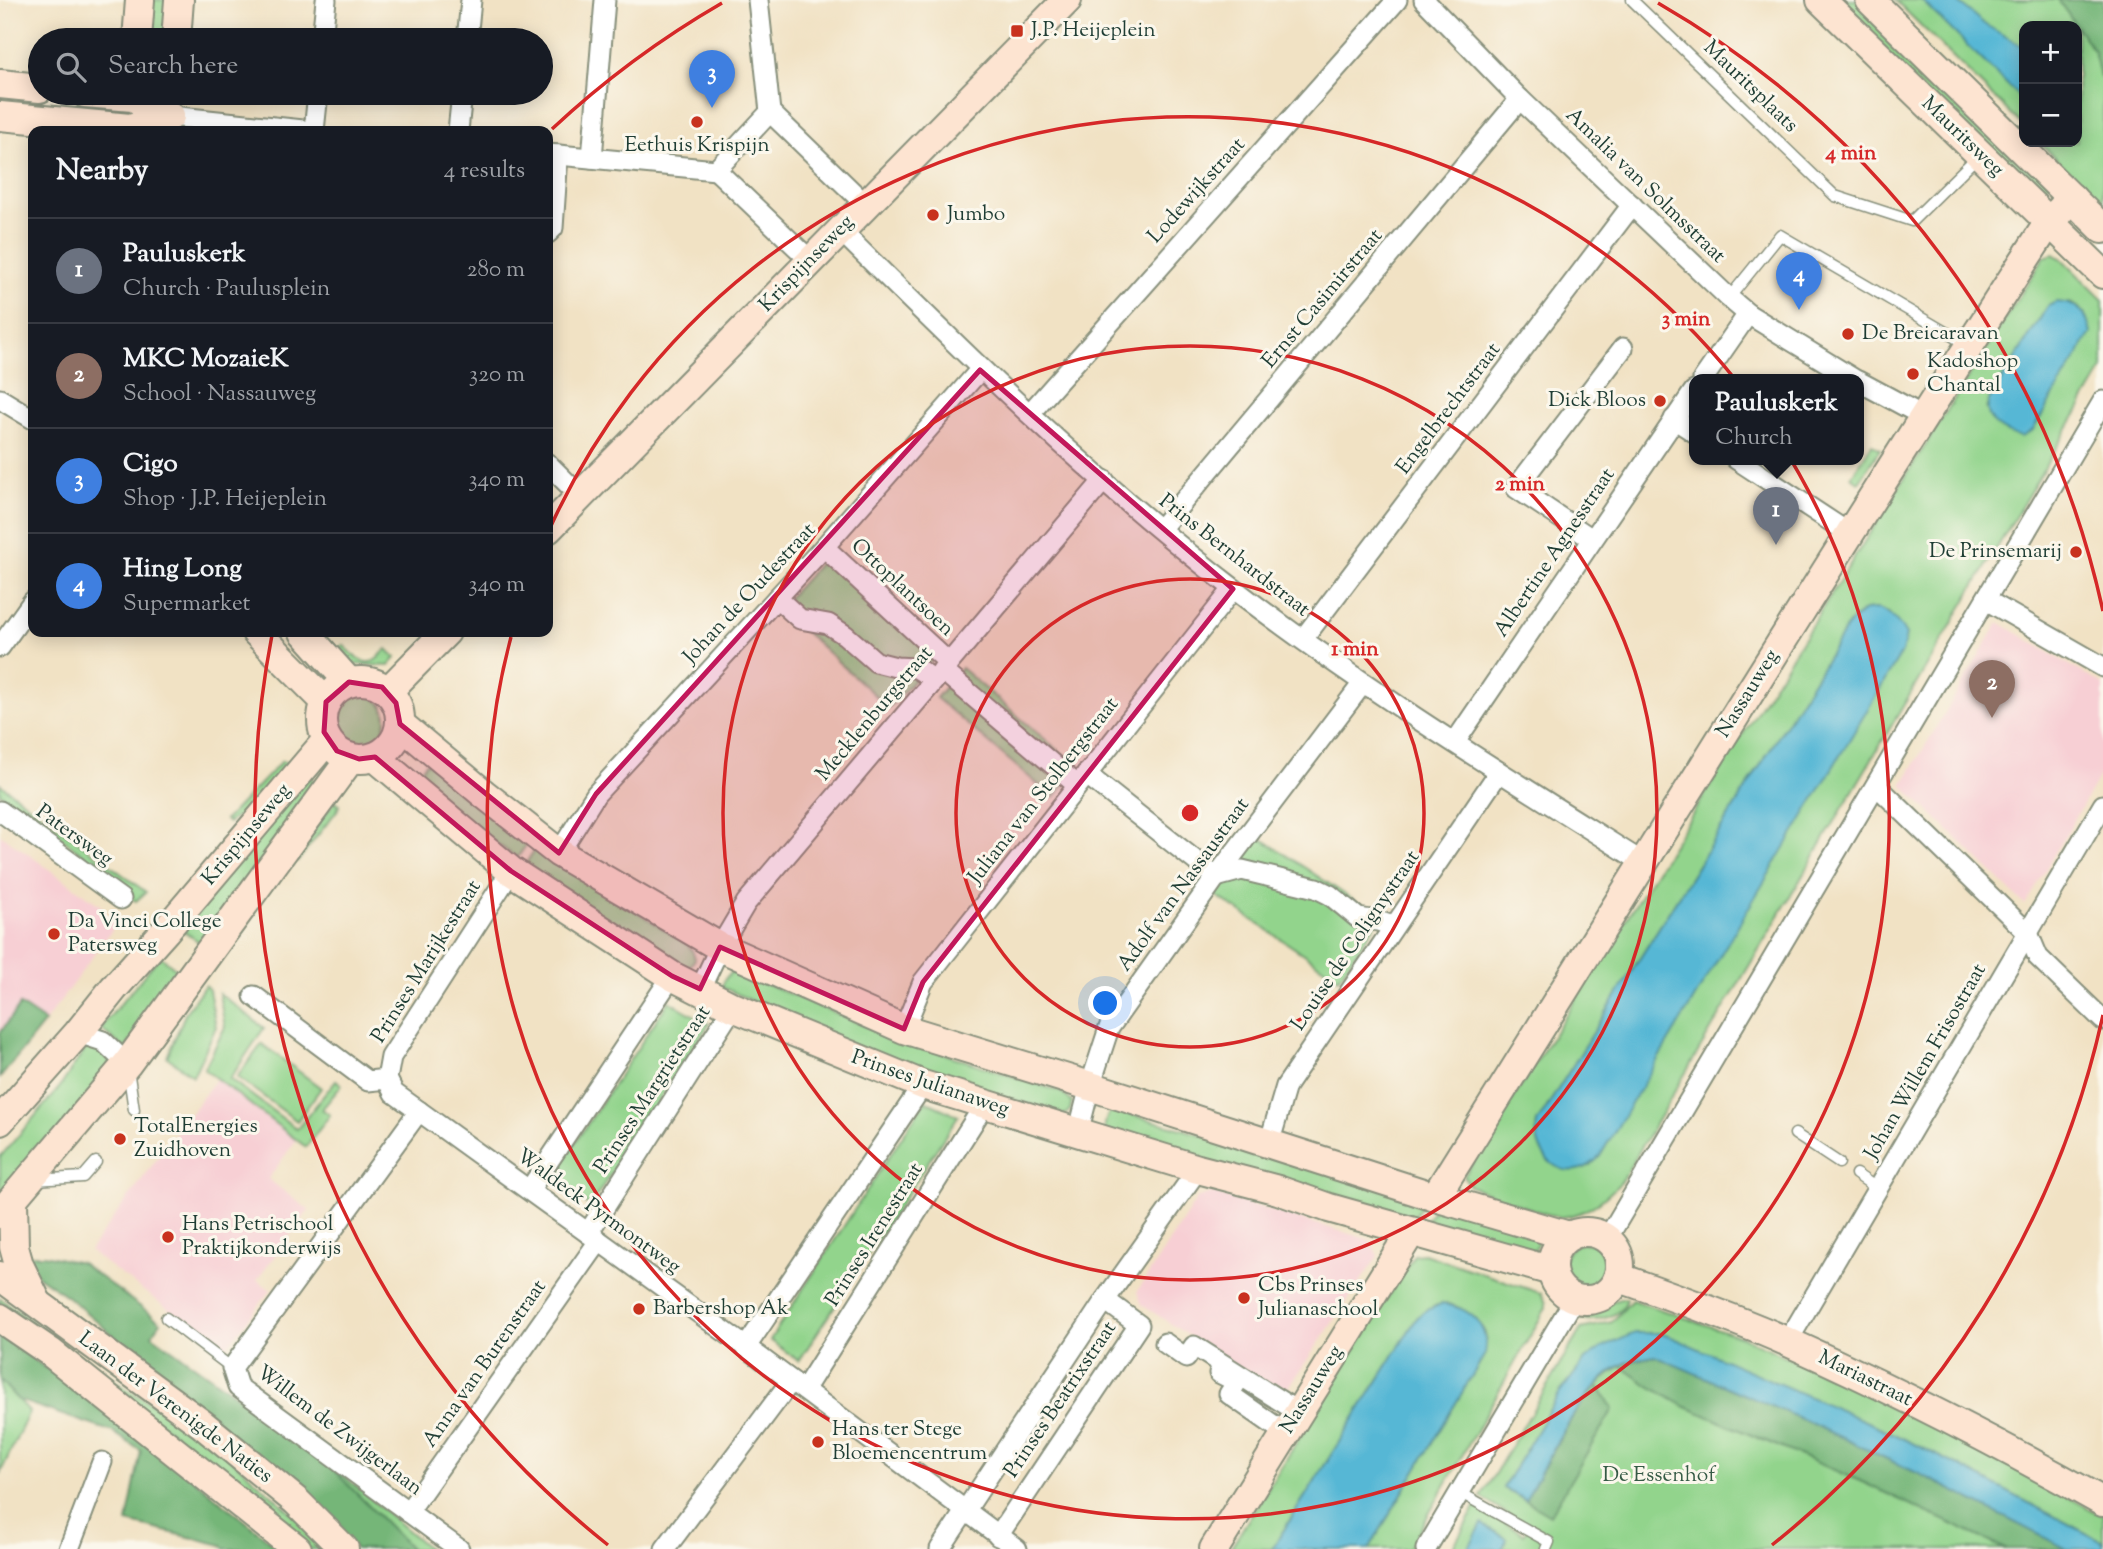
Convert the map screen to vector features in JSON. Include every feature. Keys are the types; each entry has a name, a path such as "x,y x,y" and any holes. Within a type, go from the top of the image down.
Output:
{"street":[{"path":"138,28 141,0"},
{"path":"177,28 179,0"},
{"path":"323,28 326,0"},
{"path":"468,28 471,0"},
{"path":"592,158 605,0"},
{"path":"758,0 770,111 866,205"},
{"name":"Krispijnseweg","path":"553,524 1067,0"},
{"name":"Lodewijkstraat","path":"1030,413 1397,0"},
{"name":"Amalia van Solmsstraat","path":"1424,0 1520,99 1729,298 1748,314 1846,374"},
{"name":"Mauritsweg","path":"1821,0 2103,274"},
{"name":"Mauritsweg","path":"1870,0 2103,229"},
{"path":"0,84 28,87"},
{"name":"Ernst Casimirstraat","path":"1161,528 1520,99"},
{"path":"129,126 132,105"},
{"path":"154,105 170,113 243,126"},
{"path":"314,126 316,105"},
{"path":"459,126 461,105"},
{"path":"716,170 770,111"},
{"path":"139,126 170,113"},
{"path":"0,116 92,126"},
{"path":"553,155 716,170 811,261"},
{"name":"Nassauweg","path":"1435,1197 1642,862 1850,534 2049,222 2072,198"},
{"name":"Engelbrechtstraat","path":"1303,639 1632,205"},
{"name":"Prins Bernhardstraat","path":"840,230 980,370 1233,589 1363,683 1642,862"},
{"path":"1706,374 1748,314"},
{"path":"1591,538 1516,488 1623,348"},
{"name":"Johan de Oudestraat","path":"559,853 596,794 824,547 980,370"},
{"name":"Amalia van Solmsstraat","path":"1864,384 1925,417"},
{"name":"Albertine Agnesstraat","path":"1455,742 1591,538 1689,398"},
{"path":"0,399 28,416"},
{"path":"1607,1239 2103,401"},
{"path":"1674,419 1689,429"},
{"path":"1745,465 1850,534"},
{"path":"553,469 580,496"},
{"name":"Mecklenburgstraat","path":"700,989 720,947 746,904 1104,480"},
{"name":"Ottoplantsoen","path":"824,547 941,671 1216,877"},
{"name":"Juliana van Stolbergstraat","path":"904,1029 923,982 1233,589"},
{"path":"777,598 800,619 828,624 876,662 896,667 941,671"},
{"path":"1986,600 2103,667"},
{"path":"0,647 28,608"},
{"path":"261,637 326,702"},
{"path":"308,637 349,682"},
{"path":"388,691 441,637"},
{"path":"369,681 388,691 399,710 400,724 393,744 363,757 337,751 327,740 322,717 326,702 336,690 349,682 369,681"},
{"name":"Adolf van Nassaustraat","path":"1078,1133 1109,1028 1216,877 1363,683"},
{"name":"Prinses Julianaweg","path":"400,724 559,853 720,947 904,1029 1435,1197 1569,1236"},
{"name":"Krispijnseweg","path":"0,1121 327,740"},
{"name":"Krispijnseweg","path":"15,1198 127,1064 204,957 363,757"},
{"name":"Prinses Julianaweg","path":"363,757 511,871 672,976 733,1007 923,1085 1411,1232 1450,1240 1552,1271"},
{"name":"Louise de Colignystraat","path":"1269,1144 1286,1086 1499,772"},
{"path":"1877,786 2028,933 2038,957 2103,1020"},
{"name":"Johan Willem Frisostraat","path":"1788,1342 2103,805"},
{"name":"Patersweg","path":"0,811 121,899"},
{"path":"1216,877 1242,870 1317,888 1359,918 1378,920 1392,926"},
{"name":"Prinses Marijkestraat","path":"387,1079 391,1057 511,871"},
{"path":"530,1189 672,976"},
{"path":"254,996 368,1080 387,1079"},
{"name":"Prinses Margrietstraat","path":"594,1237 733,1007"},
{"path":"78,1033 103,1041 127,1064"},
{"name":"Waldeck Pyrmontweg","path":"387,1079 394,1093 746,1347 1017,1549"},
{"name":"Prinses Irenestraat","path":"746,1347 923,1085"},
{"name":"Prinses Irenestraat","path":"665,1549 798,1386 985,1104"},
{"path":"233,1368 419,1111"},
{"name":"Prinses Beatrixstraat","path":"940,1549 1105,1300 1198,1169"},
{"path":"15,1198 15,1247 19,1265 38,1305"},
{"name":"Nassauweg","path":"1214,1549 1411,1232"},
{"path":"1586,1232 1607,1239 1617,1252 1620,1268 1612,1288 1601,1297 1588,1300 1574,1298 1558,1285 1552,1271 1555,1251 1569,1236 1586,1232"},
{"name":"Anna van Burenstraat","path":"408,1513 594,1237"},
{"name":"Laan der Verenigde Naties","path":"0,1276 202,1424 296,1501 344,1549"},
{"name":"Mariastraat","path":"1618,1276 1710,1309 1788,1342 1943,1416 2103,1502"},
{"path":"1426,1549 1574,1298"},
{"name":"Prinses Beatrixstraat","path":"999,1536 1139,1325 1105,1300"},
{"name":"Laan der Verenigde Naties","path":"0,1318 50,1352 297,1549"},
{"path":"1165,1343 1186,1358 1239,1379 1292,1423"},
{"name":"Willem de Zwijgerlaan","path":"233,1368 238,1387 459,1549"},
{"path":"69,1549 102,1462"}],"lane":[{"name":"Mauritsplaats","path":"1632,0 1835,196 1912,221 1980,154"},
{"path":"1729,298 1780,235 1970,346"},
{"path":"127,1064 134,1110"},
{"path":"1795,1134 1839,1163"},
{"path":"15,1198 83,1177 96,1162"},
{"path":"1856,1174 1878,1189"},
{"name":"Willem de Zwijgerlaan","path":"166,1318 233,1368"},
{"path":"1459,1492 1549,1542 1546,1549"}],"highlighted area":[{"path":"980,370 1233,589 923,982 904,1029 720,947 700,989 672,976 511,871 375,757 359,759 337,751 324,732 326,702 349,682 382,687 396,703 400,724 559,853 596,794"}],"shaded area":[{"path":"1999,622 2103,685 2103,770 2025,905 1902,785"},
{"name":"Da Vinci College Patersweg","path":"0,834 101,906 114,923 112,930 45,1022 20,1005 0,1033"},
{"path":"216,1079 297,1139 268,1179 309,1210 257,1280 271,1290 224,1350 89,1251"},
{"name":"Cbs Prinses Julianaschool","path":"1212,1193 1370,1240 1378,1256 1282,1397 1142,1305 1137,1292 1198,1197"}],"green space":[{"path":"145,0 172,0 169,28 142,28"},
{"path":"1831,0 1865,0 2050,183 2034,199"},
{"path":"1895,0 2103,0 2103,205 2044,147 2082,147 2082,21 2019,21 2019,122"},
{"path":"2058,0 2103,0 2103,78 2100,77 2094,51 2082,34 2082,21 2073,21"},
{"path":"2053,254 2061,258 2103,300 2103,369 1621,1182 1595,1205 1580,1213 1562,1217 1470,1186 1464,1176 2044,257","holes":["2070,303 2085,315 1986,409 2048,306","1878,609 1889,613 1906,635 1600,1156 1584,1168 1536,1131 1537,1123 1850,622 1865,610"]},
{"path":"1872,444 1880,449 1859,482 1851,477 1859,465 1864,465 1864,457"},
{"path":"826,556 936,656 889,708 779,608"},
{"path":"343,645 363,661 373,661 387,649 396,658 389,666 348,664 335,652"},
{"path":"961,668 1079,768 1054,798 936,698"},
{"path":"361,694 378,702 386,719 378,736 361,744 344,736 336,719 344,702"},
{"path":"282,761 291,765 262,798 228,823 225,820"},
{"path":"427,762 527,844 517,858 411,783"},
{"path":"307,774 320,787 202,944 181,929"},
{"path":"0,784 146,892 136,901 124,894 126,886 0,793"},
{"path":"335,801 339,805 338,809 298,861 293,860"},
{"path":"1253,833 1380,918 1339,978 1211,892"},
{"path":"536,847 687,944 695,959 690,966 683,968 522,870"},
{"path":"160,956 179,971 125,1049 102,1030 104,1024"},
{"path":"731,972 893,1037 1061,1092 1072,1102 1070,1110 1065,1115 884,1062 722,987"},
{"path":"205,985 209,990 216,1027 193,1076 167,1057 186,1012"},
{"path":"219,993 264,1028 230,1079 297,1129 336,1080 342,1085 322,1109 330,1115 306,1147 204,1069 225,1027"},
{"path":"669,1001 709,1024 590,1206 551,1179"},
{"path":"20,1005 45,1022 0,1078 0,1033"},
{"path":"262,1044 321,1088 297,1121 237,1077"},
{"path":"94,1047 107,1056 111,1071 0,1206 0,1157 60,1087 86,1049"},
{"path":"925,1101 958,1116 799,1361 770,1340"},
{"path":"1112,1109 1427,1199 1409,1223 1105,1131 1106,1119"},
{"path":"1439,1202 1540,1235 1532,1259 1421,1227"},
{"path":"1586,1243 1602,1250 1609,1266 1602,1282 1586,1289 1570,1282 1563,1266 1570,1250"},
{"path":"1424,1254 1541,1293 1546,1308 1409,1549 1369,1549 1485,1354 1486,1337 1480,1325 1469,1314 1449,1304 1435,1306 1417,1318 1272,1549 1230,1549 1414,1255"},
{"path":"23,1255 44,1255 81,1263 161,1322 152,1335 317,1453 411,1549 356,1549 107,1330 68,1297 35,1274"},
{"path":"0,1298 122,1386 207,1437 332,1549 308,1549 222,1469 0,1306"},
{"path":"1627,1298 1619,1311 1605,1318 1588,1320 1574,1317 1599,1306"},
{"name":"De Essenhof","path":"1632,1300 1742,1337 1932,1422 2103,1516 2103,1542 1881,1428 1659,1333 1585,1360 1559,1394 1503,1488 1549,1514 1613,1409 1597,1385 1621,1366 1697,1411 1853,1478 2005,1549 1502,1549 1507,1539 1483,1525 1468,1549 1452,1549 1476,1506 1524,1534 1528,1527 1481,1497 1581,1329 1612,1322"},
{"path":"0,1336 116,1417 280,1549 225,1549 222,1545 127,1522 141,1451 113,1432 18,1400 0,1380"},
{"path":"1655,1356 1806,1421 1930,1479 2067,1549 2005,1549 1860,1481 1686,1407 1621,1366"},
{"path":"0,1380 29,1412 0,1474"},
{"path":"1597,1385 1613,1409 1550,1515 1525,1500 1580,1404"},
{"path":"317,1453 429,1549 411,1549"}],"water":[{"path":"1921,0 1956,0 1984,24 2019,44 2019,96"},
{"path":"2056,302 2070,304 2080,310 2087,319 2091,333 2033,430 2022,437 2001,429 1991,420 1989,400 2048,306"},
{"path":"1878,609 1887,613 1901,626 1906,635 1902,652 1600,1156 1578,1170 1566,1170 1556,1166 1541,1150 1537,1123 1850,622 1865,610"},
{"path":"1441,1304 1461,1309 1476,1319 1484,1334 1485,1354 1369,1549 1272,1549 1417,1318"},
{"path":"1635,1333 1659,1333 1674,1338 1881,1428 2103,1542 2103,1549 2067,1549 1930,1479 1806,1421 1655,1356 1628,1362 1611,1372 1596,1386 1569,1422 1525,1500 1503,1488 1559,1394 1585,1360 1601,1348"},
{"path":"1482,1524 1507,1539 1502,1549 1468,1549"}],"place":[{"name":"J.P. Heijeplein","path":"1017,31"},
{"name":"Cigo","path":"712,108"},
{"name":"Eethuis Krispijn","path":"697,122"},
{"name":"Jumbo","path":"933,215"},
{"name":"Hing Long","path":"1799,310"},
{"name":"De Breicaravan","path":"1848,334"},
{"name":"Kadoshop Chantal","path":"1913,374"},
{"name":"Dick Bloos","path":"1660,401"},
{"name":"Pauluskerk","path":"1776,545"},
{"name":"De Prinsemarij","path":"2076,552"},
{"name":"MKC MozaieK","path":"1992,718"},
{"name":"Da Vinci College Patersweg","path":"54,934"},
{"name":"TotalEnergies Zuidhoven","path":"120,1139"},
{"name":"Hans Petrischool Praktijkonderwijs","path":"168,1237"},
{"name":"Cbs Prinses Julianaschool","path":"1244,1298"},
{"name":"Barbershop Ak","path":"639,1309"},
{"name":"Hans ter Stege Bloemencentrum","path":"818,1442"}]}
